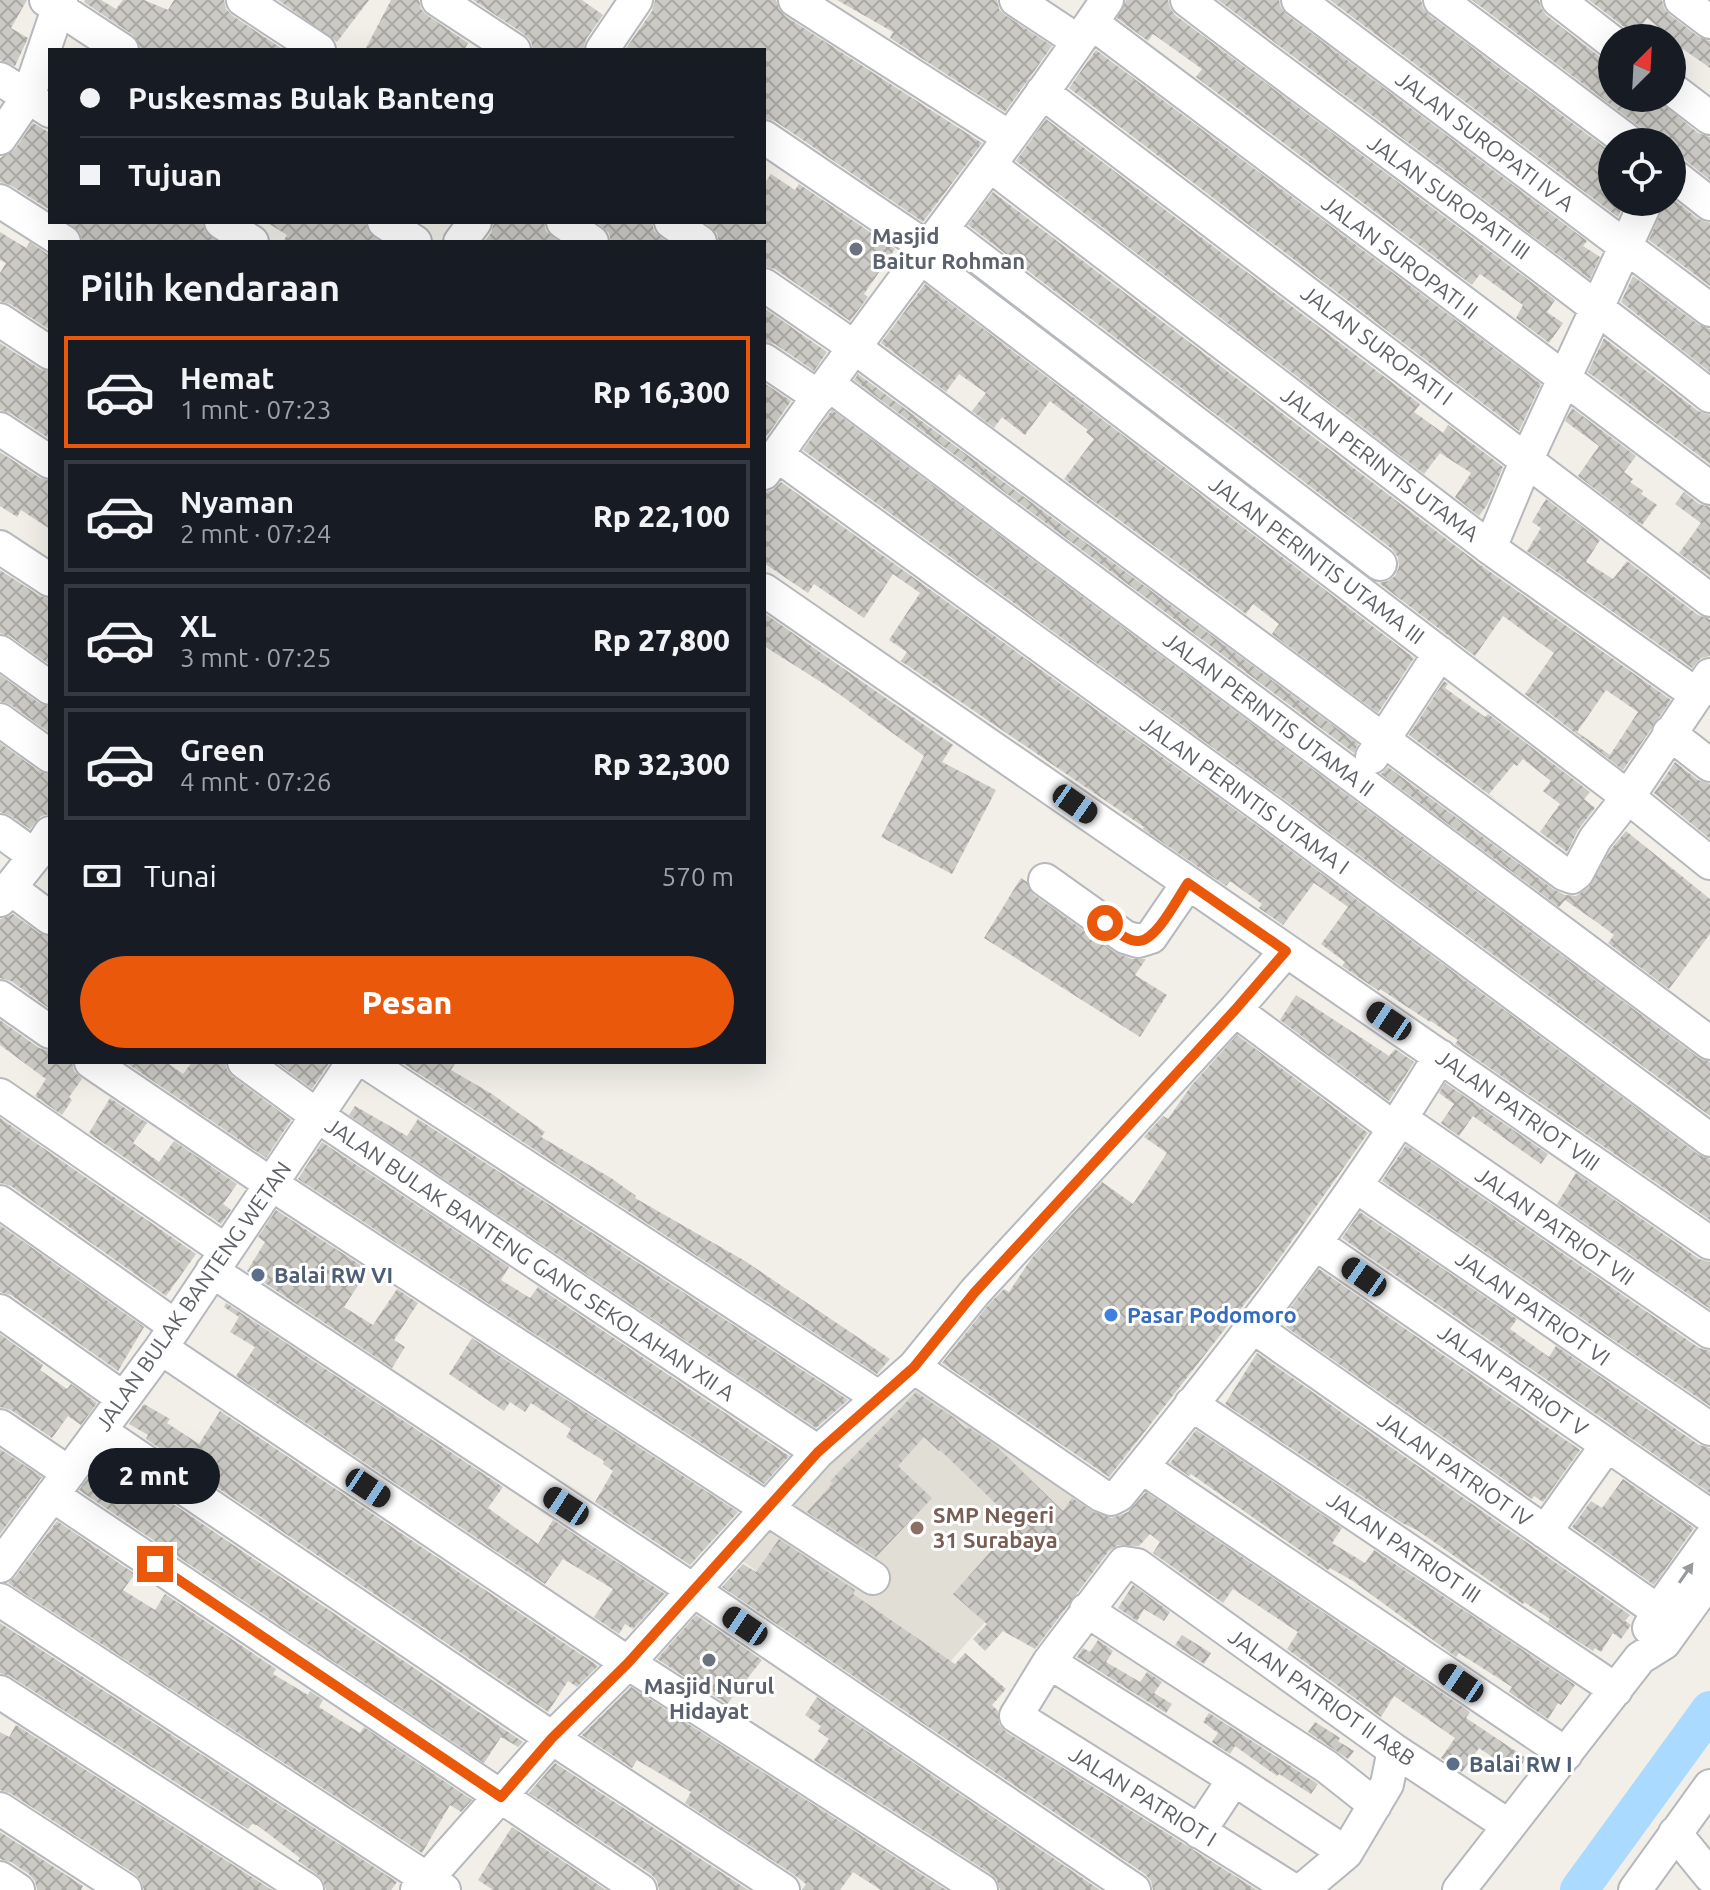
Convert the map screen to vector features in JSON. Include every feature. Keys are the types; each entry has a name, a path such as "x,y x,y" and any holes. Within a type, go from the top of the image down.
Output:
{"street":[{"path":"243,0 316,48"},
{"path":"438,0 511,48"},
{"path":"795,0 1009,137"},
{"name":"JALAN SUROPATI II","path":"1016,0 1092,21 1564,381 1710,488"},
{"name":"JALAN SUROPATI III","path":"1187,0 1598,307 1710,396"},
{"name":"JALAN SUROPATI IV A","path":"1298,0 1710,310"},
{"path":"1440,0 1610,128"},
{"path":"1558,0 1598,31"},
{"path":"1681,0 1710,22"},
{"path":"0,138 39,104 55,3 119,48"},
{"path":"770,464 991,166 1092,21"},
{"path":"0,79 39,104"},
{"name":"JALAN SUROPATI I","path":"1042,92 1710,600"},
{"path":"1686,100 1710,118"},
{"path":"766,138 932,246 1380,564"},
{"name":"JALAN PERINTIS UTAMA","path":"991,166 1490,548 1703,685 1628,797 1595,839 1572,877 1382,740"},
{"path":"1686,185 1710,204"},
{"path":"0,201 61,240"},
{"path":"1490,548 1527,459 1639,216"},
{"path":"224,224 249,240"},
{"path":"387,224 412,240"},
{"path":"566,224 589,240"},
{"path":"674,224 697,240"},
{"name":"JALAN PERINTIS UTAMA III","path":"932,246 1440,653 1710,863"},
{"path":"766,286 854,347 1382,740"},
{"path":"0,320 48,352"},
{"name":"JALAN PERINTIS UTAMA II","path":"766,361 824,391 1359,780 1710,1043"},
{"path":"0,429 48,461"},
{"name":"JALAN PERINTIS UTAMA I","path":"770,464 1274,815 1710,1140"},
{"path":"0,547 48,579"},
{"name":"JALAN PATRIOT VIII","path":"766,591 1710,1243"},
{"path":"0,652 48,687"},
{"path":"1359,780 1440,653"},
{"path":"0,720 48,755"},
{"path":"1669,733 1710,765"},
{"path":"0,831 43,844 4,892 48,917"},
{"path":"1045,880 1125,937 1138,941 1151,937 1188,883"},
{"path":"0,1600 430,1886 552,1738 628,1663 818,1452 914,1367 975,1292 1286,951"},
{"path":"0,997 48,1031"},
{"name":"JALAN PATRIOT VII","path":"1235,1010 1398,1124 1710,1332"},
{"path":"914,1367 1101,1495 1111,1499 1119,1495 1315,1243 1398,1124 1440,1056"},
{"path":"94,1064 873,1578"},
{"name":"JALAN BULAK BANTENG GANG SEKOLAHAN XII A","path":"247,1064 316,1115 818,1452"},
{"name":"JALAN BULAK BANTENG WETAN","path":"3,1554 60,1484 168,1337 352,1064"},
{"path":"369,1064 878,1397"},
{"path":"0,1095 219,1261 693,1590 1134,1890"},
{"name":"JALAN PATRIOT VI","path":"1356,1186 1710,1429"},
{"path":"0,1202 168,1337 628,1663 981,1890"},
{"name":"JALAN PATRIOT V","path":"1315,1243 1710,1516"},
{"path":"0,1311 123,1398"},
{"name":"JALAN PATRIOT IV","path":"1252,1326 1658,1611"},
{"name":"JALAN PATRIOT III","path":"1191,1404 1616,1690"},
{"path":"0,1426 60,1484 501,1797 640,1890"},
{"path":"100,1431 552,1738 783,1890"},
{"path":"1545,1532 1607,1445"},
{"path":"1142,1467 1566,1754"},
{"path":"1459,1890 1640,1658 1658,1611 1710,1539"},
{"name":"JALAN PATRIOT II A&B","path":"1086,1610 1124,1563 1137,1565 1394,1750 1509,1826"},
{"path":"1640,1658 1664,1643 1710,1579"},
{"path":"1346,1853 1049,1662 1086,1610 1327,1767 1375,1805"},
{"name":"JALAN PATRIOT I","path":"1049,1662 1016,1716 1293,1890"},
{"path":"0,1692 307,1890"},
{"path":"1302,1890 1346,1853 1387,1784 1394,1750"},
{"path":"1199,1832 1234,1779"},
{"path":"1635,1890 1710,1786"},
{"path":"0,1809 125,1890"},
{"path":"1675,1833 1710,1876"},
{"path":"0,1878 18,1890"}],"shaded area":[{"name":"SMP Negeri 31 Surabaya","path":"910,1369 1095,1498 926,1689 738,1558"}],"building":[{"path":"0,0 27,0 11,28 28,38 15,66 0,60"},
{"path":"101,0 116,9 123,0 144,0 168,10 174,0 224,0 226,9 233,16 281,48 141,48 133,35 84,2"},
{"path":"278,0 369,0 337,42"},
{"path":"391,0 419,0 421,9 427,15 468,43 465,48 366,48"},
{"path":"473,0 582,0 603,15 586,39 584,48 533,48 524,34"},
{"path":"655,0 776,0 785,16 982,143 923,222 775,121 766,119 766,48 626,48 652,11"},
{"path":"837,0 997,0 999,9 1005,15 1052,46 1005,112 890,38 893,32"},
{"path":"1126,0 1168,0 1175,15 1555,300 1547,312 1563,323 1549,343 1516,318 1523,305 1480,274 1472,285 1196,77 1202,69 1153,34 1148,41 1117,18"},
{"path":"1218,0 1279,0 1287,15 1587,241 1583,246 1600,257 1590,279"},
{"path":"1330,0 1421,0 1429,15 1598,142 1598,202"},
{"path":"1472,0 1539,0 1546,15 1598,55 1598,95"},
{"path":"1589,0 1662,0 1664,8 1682,24 1654,24 1647,18 1643,24 1620,24"},
{"path":"1686,27 1710,41 1710,68 1686,51"},
{"path":"1096,50 1541,384 1519,431 1069,88"},
{"path":"1620,112 1673,112 1698,133 1710,137 1710,180 1686,161 1686,128 1640,127"},
{"path":"1046,119 1420,404 1414,412 1443,433 1448,425 1503,467 1479,516 1455,497 1471,473 1440,453 1424,474 1016,161"},
{"path":"33,123 48,132 48,209 0,182 0,158 15,149"},
{"path":"771,174 795,190 799,184 895,249 864,294 868,297 850,321 775,269 766,267 766,240 719,240 717,233 706,224 766,224 766,181"},
{"path":"993,192 1479,564 1671,700 1623,770 1525,694 1554,653 1503,616 1475,656 1379,583 1395,576 1399,567 1398,557 1392,549 968,225","holes":["1606,690 1638,712 1610,755 1577,732"]},
{"path":"1686,209 1698,219 1710,223 1710,286 1649,240 1659,216 1686,216"},
{"path":"70,224 203,224 215,240 82,240"},
{"path":"269,224 366,224 378,240 284,240 287,235"},
{"path":"493,224 544,224 546,231 557,240 486,240"},
{"path":"598,224 652,224 654,231 665,240 611,240 609,233"},
{"path":"0,232 26,248 30,242 48,255 48,329 0,301 0,273 6,263 0,260"},
{"path":"1633,276 1699,325 1710,329 1710,372 1621,302"},
{"path":"925,284 1414,658 1378,713 1272,634 1279,624 1253,604 1246,614 1064,479 1094,439 1086,432 1088,430 1050,401 1025,435 1002,417 994,428 972,411 986,393 959,374 946,392 881,343"},
{"path":"766,309 827,352 814,371 775,344 766,342"},
{"path":"1604,338 1698,411 1710,415 1710,464 1588,372"},
{"path":"0,343 48,371 48,438 0,410"},
{"path":"858,374 1358,744 1354,753 854,380"},
{"path":"766,384 791,401 766,437"},
{"path":"1572,408 1636,456 1624,472 1633,479 1630,482 1643,491 1641,494 1657,505 1642,525 1578,476 1599,446 1565,421"},
{"path":"832,410 1699,1058 1710,1062 1710,1116 1285,800 803,450"},
{"path":"0,452 48,480 48,528 21,510 17,517 0,506"},
{"path":"781,482 1263,830 1699,1155 1710,1159 1710,1220 1455,1044 1458,1040 1431,1021 1342,966 1345,962 1321,944 1348,907 1314,883 1283,925 1259,908 1262,904 1230,881 1226,886 901,661 907,652 889,640 920,593 893,574 864,618 814,584 808,593 766,564 766,492 773,490"},
{"path":"1684,492 1699,504 1710,507 1710,576 1679,553 1701,523 1675,504"},
{"path":"1546,499 1600,540 1586,562 1613,579 1627,561 1698,615 1710,619 1710,656 1701,658 1692,668 1527,551 1541,528 1532,522"},
{"path":"0,570 48,598 48,664 11,637 0,633"},
{"path":"766,614 953,745 942,762 996,790 952,874 881,837 924,756 835,691 766,647"},
{"path":"0,675 48,706 48,732 11,705 0,701"},
{"path":"1444,681 1448,684 1445,688 1485,717 1488,714 1590,792 1584,799 1595,808 1578,830 1567,852 1540,832 1560,804 1543,791 1551,781 1523,759 1517,766 1514,764 1489,794 1514,813 1409,735"},
{"path":"0,743 48,774 48,814 41,816 30,829 0,812"},
{"path":"1675,762 1698,780 1710,784 1710,839 1654,793"},
{"path":"1388,767 1565,895 1576,896 1589,887 1611,849 1626,831 1710,899 1710,934 1669,989 1608,943 1614,935 1598,923 1565,900 1559,907 1381,774"},
{"path":"1021,878 1034,895 1114,952 1132,959 1146,959 1135,975 1167,995 1140,1037 984,938"},
{"path":"13,914 48,936 48,1008 11,981 0,978 0,919"},
{"path":"1296,995 1389,1056 1395,1049 1414,1062 1389,1101 1280,1020"},
{"path":"0,1020 39,1048 48,1050 48,1064 72,1064 74,1071 82,1079 69,1097 72,1100 62,1115 35,1096 46,1079 0,1045"},
{"path":"1237,1035 1368,1133 1272,1269 1109,1477 942,1363 989,1304 1004,1289 1009,1292 1031,1259 1102,1182 1133,1204 1167,1153 1144,1137 1163,1116 1168,1119 1191,1086"},
{"path":"128,1064 169,1064 183,1074 190,1064 226,1064 233,1077 291,1120 266,1158"},
{"path":"279,1064 329,1064 312,1089"},
{"path":"404,1064 455,1064 451,1070 492,1094 545,1132 541,1137 611,1178 635,1198 745,1261 890,1359 877,1374"},
{"path":"1445,1083 1548,1154 1541,1164 1473,1116 1459,1136 1441,1123 1454,1104 1439,1093"},
{"path":"110,1098 147,1123 133,1143 159,1162 174,1141 237,1184 223,1204 231,1210 221,1224 89,1133"},
{"path":"355,1106 407,1136 418,1119 848,1400 816,1428 349,1115"},
{"path":"0,1118 196,1254 166,1296 11,1186 0,1183"},
{"path":"322,1142 509,1267 501,1280 530,1298 538,1287 789,1456 764,1484 298,1179"},
{"path":"1406,1145 1699,1348 1710,1351 1710,1406 1382,1181"},
{"path":"1576,1173 1699,1259 1710,1262 1710,1309 1557,1204"},
{"path":"276,1210 368,1270 344,1307 373,1325 397,1289 418,1303 394,1340 405,1347 392,1368 247,1271 265,1242 258,1237"},
{"path":"1360,1212 1517,1319 1510,1329 1549,1357 1556,1346 1699,1445 1710,1448 1710,1493 1342,1238"},
{"path":"0,1225 144,1327 118,1371 11,1295 0,1292"},
{"path":"1319,1269 1580,1450 1543,1502 1534,1496 1532,1499 1286,1327 1295,1314 1289,1310"},
{"path":"226,1303 503,1487 488,1508 538,1544 553,1520 665,1594 633,1629 625,1624 619,1634 594,1617 613,1589 563,1559 545,1584 236,1376 255,1347 230,1332 239,1317 224,1307"},
{"path":"0,1334 43,1365 40,1370 67,1389 71,1384 97,1403 81,1425 68,1416 52,1438 11,1410 0,1407"},
{"path":"472,1338 738,1512 690,1565 595,1502 613,1471 603,1464 604,1461 566,1437 571,1429 531,1403 525,1412 510,1402 504,1411 449,1374"},
{"path":"1257,1353 1630,1615 1625,1621 1631,1625 1621,1639 1613,1633 1601,1652 1595,1648 1593,1651 1548,1622 1550,1619 1225,1404"},
{"path":"916,1392 966,1429 968,1427 996,1446 1063,1511 1072,1498 1094,1512 1112,1518 1128,1512 1146,1492 1470,1712 1466,1718 1526,1758 1516,1773 1479,1748 1462,1772 1441,1758 1455,1738 1394,1696 1381,1717 1287,1649 1298,1632 1233,1589 1223,1603 1153,1553 1160,1542 1150,1534 1139,1546 1118,1545 1109,1551 1035,1649 1003,1631 985,1651 973,1639 987,1624 953,1594 1016,1523 924,1437 898,1466 932,1498 876,1557 807,1512 833,1483 830,1481"},
{"path":"144,1404 170,1419 167,1423 199,1444 220,1411 598,1666 577,1687 568,1681 548,1712 146,1439 148,1435 129,1424"},
{"path":"1196,1430 1342,1528 1332,1543 1365,1563 1374,1550 1575,1685 1561,1705 1558,1703 1548,1719 1509,1692 1512,1687 1459,1653 1456,1657 1353,1581 1330,1568 1328,1570 1191,1474 1189,1476 1170,1463"},
{"path":"0,1449 42,1477 0,1534"},
{"path":"104,1457 523,1742 518,1747 501,1737 484,1763 79,1490"},
{"path":"1623,1479 1694,1528 1654,1585 1572,1527 1591,1501 1602,1508"},
{"path":"57,1521 135,1574 123,1590 155,1610 165,1594 276,1669 273,1674 308,1695 310,1691 323,1700 319,1707 360,1733 364,1727 472,1800 461,1812 450,1805 422,1853 8,1583"},
{"path":"779,1539 855,1590 853,1594 955,1664 965,1653 1006,1689 992,1705 998,1711 999,1724 1006,1732 1257,1890 1153,1890 1145,1874 722,1587 743,1564 756,1572"},
{"path":"1133,1585 1170,1612 1164,1621 1144,1609 1137,1621 1118,1608"},
{"name":"Masjid Nurul Hidayat","path":"696,1615 762,1660 727,1704 657,1659"},
{"path":"0,1623 397,1882 391,1890 326,1890 318,1875 298,1861 300,1858 257,1825 252,1824 248,1829 10,1676 0,1673"},
{"path":"1182,1635 1211,1653 1204,1664 1175,1645"},
{"path":"1098,1640 1113,1651 1106,1662 1140,1682 1147,1672 1162,1682 1154,1693 1172,1704 1166,1713 1077,1657 1083,1648 1090,1652"},
{"path":"631,1687 946,1890 881,1890 853,1872 840,1890 802,1890 806,1884 793,1874 685,1803 691,1792 637,1760 632,1768 582,1735"},
{"path":"817,1697 1100,1890 1000,1890 991,1874 814,1760 829,1739 818,1731 821,1726 805,1715"},
{"path":"1209,1713 1318,1784 1311,1794 1279,1774 1277,1776 1235,1746 1230,1754 1212,1742 1218,1733 1203,1722"},
{"path":"1315,1722 1354,1751 1348,1759 1308,1732"},
{"path":"16,1725 272,1890 144,1890 135,1874 10,1793 0,1790 0,1732 9,1737"},
{"path":"555,1763 748,1890 659,1890 651,1874 529,1793"},
{"path":"512,1827 606,1890 493,1890 478,1880"},
{"path":"0,1832 83,1886 81,1890 37,1890 29,1874 0,1859"}],"waterway":[{"path":"1579,1890 1710,1710"}],"place":[{"name":"Masjid Baitur Rohman","path":"856,249"},
{"name":"Balai RW VI","path":"258,1275"},
{"name":"Pasar Podomoro","path":"1111,1315"},
{"name":"SMP Negeri 31 Surabaya","path":"917,1528"},
{"name":"Masjid Nurul Hidayat","path":"709,1660"},
{"name":"Balai RW I","path":"1453,1764"}],"route":[{"path":"155,1564 501,1797 552,1738 628,1663 818,1452 914,1367 975,1292 1286,951 1188,883 1151,937 1138,941 1125,937 1105,923"}]}
